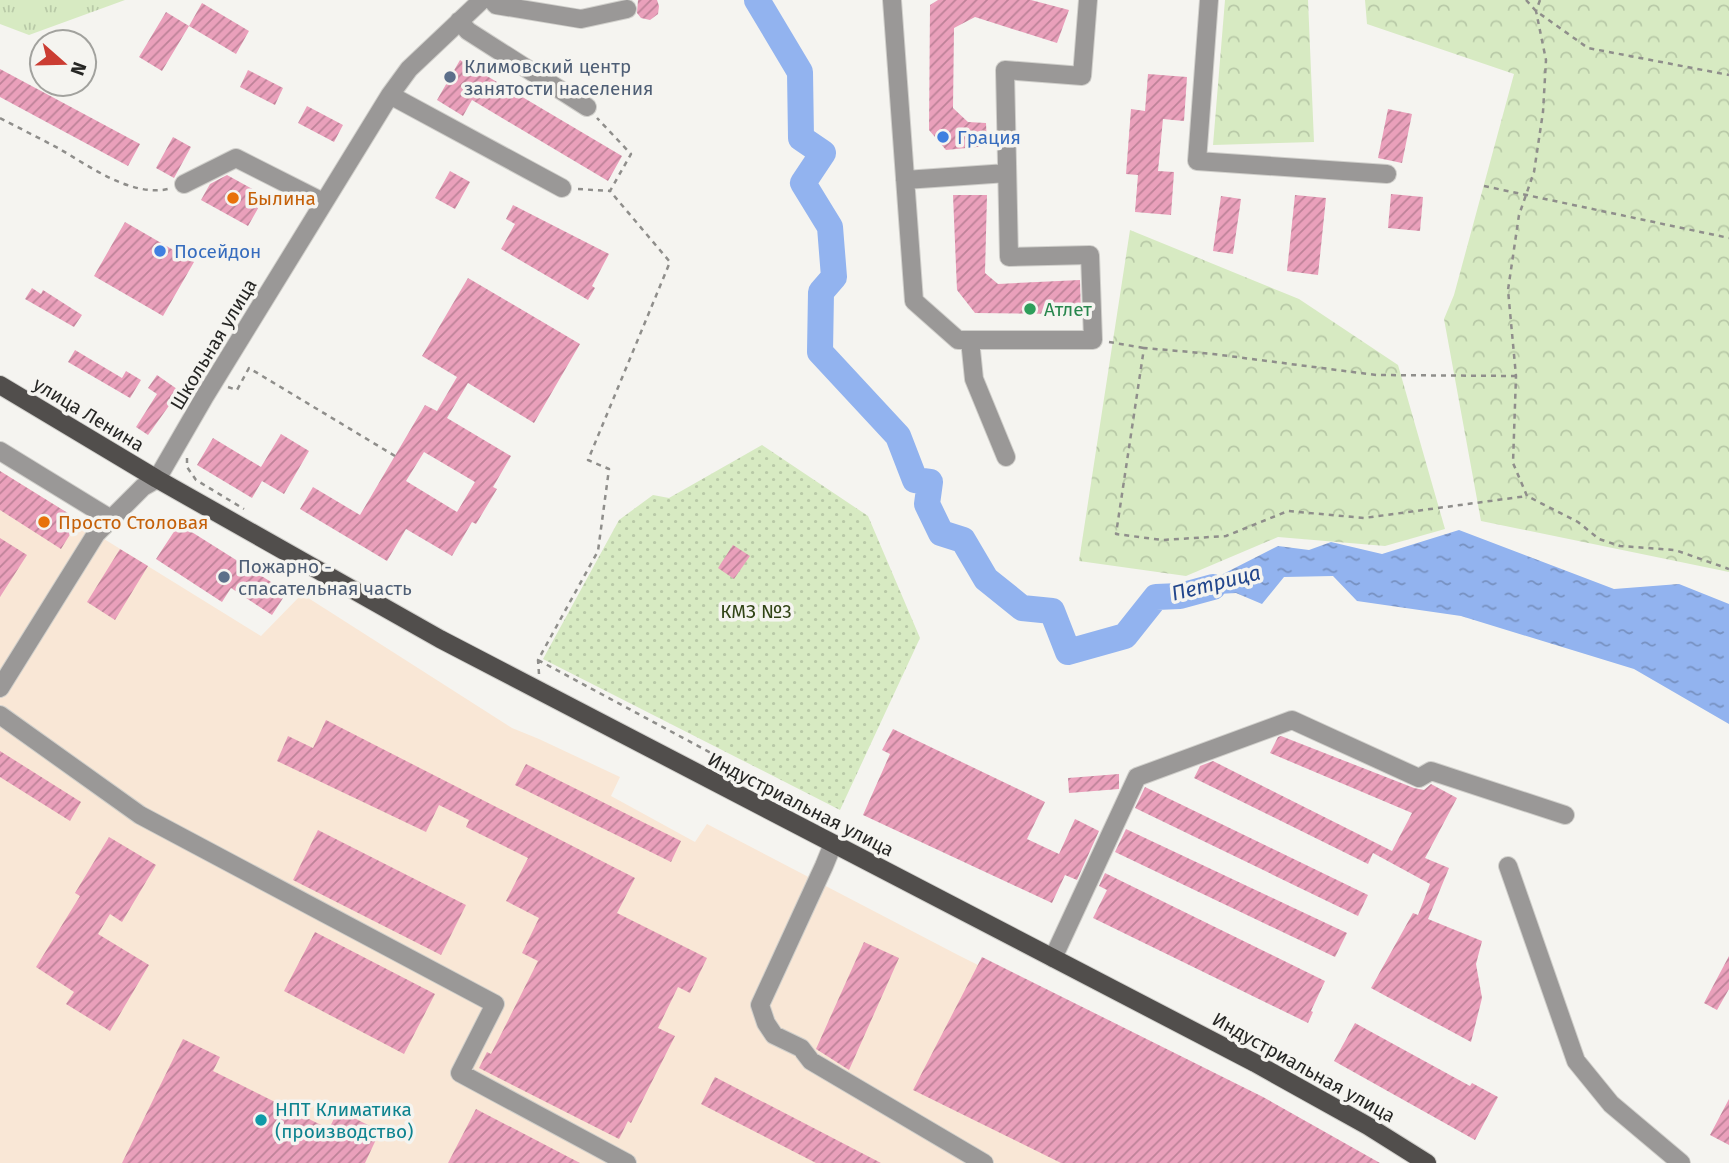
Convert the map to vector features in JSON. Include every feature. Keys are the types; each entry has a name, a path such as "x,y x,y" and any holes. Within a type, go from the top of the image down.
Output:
{"main road":[{"name":"улица Ленина","path":"0,385 157,479"},
{"name":"Индустриальная улица","path":"157,479 439,639 1309,1092 1427,1163"}],"street":[{"name":"Школьная улица","path":"157,479 390,95 409,69 482,0"},
{"path":"492,0 496,5 582,19 627,9"},
{"path":"892,0 914,301 958,340 1093,340 1090,256 1009,257 1005,70 1082,76 1088,0"},
{"path":"1209,0 1196,161 1387,174"},
{"path":"459,21 468,31 587,107"},
{"path":"390,95 562,188"},
{"path":"184,184 236,158 323,202"},
{"path":"905,180 1007,173"},
{"path":"970,340 974,379 1006,457"},
{"path":"0,451 111,519"},
{"path":"0,688 96,534 143,487 157,479"},
{"path":"0,715 140,816 495,1004 460,1073 626,1163"},
{"path":"1053,958 1137,777 1292,720 1419,778 1432,771 1565,815"},
{"path":"833,844 760,1005 766,1023 774,1035 801,1048 811,1061 984,1163"},
{"path":"1508,866 1576,1061 1611,1104 1681,1163"}],"path":[{"path":"1526,0 1536,11 1588,48 1729,75"},
{"path":"1527,496 1513,463 1516,376 1508,290 1519,215 1534,172 1543,112 1546,60 1536,11 1540,0"},
{"path":"587,107 631,155 610,191"},
{"path":"0,118 102,175 144,190 165,191 184,184"},
{"path":"1484,186 1729,238"},
{"path":"539,677 538,660 598,551 609,469 587,460 670,262 610,191 562,188"},
{"path":"1093,340 1376,375 1516,376"},
{"path":"1144,348 1116,534 1161,540 1226,536 1288,511 1364,518 1527,496 1578,522 1599,539 1619,546 1675,550 1729,569"},
{"path":"229,386 237,390 249,368 395,456"},
{"path":"538,660 873,841 894,857"}],"shaded area":[{"path":"0,471 79,520 78,523 261,636 302,594 512,728 620,777 611,796 695,842 707,824 958,955 1255,1103 1357,1163 0,1163"}],"green space":[{"path":"0,0 125,0 48,28 28,28 28,35 0,24"},
{"path":"1225,0 1308,0 1314,142 1213,145"},
{"path":"1365,0 1729,0 1729,572 1481,521 1444,319 1454,295 1514,74 1367,24"},
{"path":"1130,230 1299,299 1398,365 1445,529 1385,546 1278,537 1186,576 1079,561"},
{"name":"КМЗ №3","path":"762,445 868,516 920,638 840,810 543,659 619,520 653,495 669,498"}],"water":[{"path":"1459,530 1614,589 1679,584 1729,604 1729,724 1634,669 1461,616 1357,601 1333,576 1284,577 1262,604 1236,593 1180,596 1278,546 1309,550 1331,542 1382,554"}],"building":[{"path":"638,0 657,0 658,14 650,20 641,18 637,13"},
{"path":"938,0 1031,0 1069,10 1057,43 975,17 954,28 953,108 968,122 986,123 987,146 946,150 929,130 930,5"},
{"path":"202,3 249,31 236,54 189,26"},
{"path":"166,12 189,26 162,71 139,57"},
{"path":"460,60 622,156 608,181 472,100 463,116 437,100"},
{"path":"0,69 28,84 28,98 54,98 140,144 128,166 0,97"},
{"path":"248,70 283,88 275,105 240,87"},
{"path":"1148,74 1187,77 1184,121 1163,119 1158,171 1174,172 1171,215 1135,212 1138,175 1126,174 1131,109 1145,111"},
{"path":"307,106 343,125 334,142 298,123"},
{"path":"1388,109 1412,114 1402,163 1378,158"},
{"path":"173,137 191,147 174,178 156,168"},
{"path":"450,171 470,182 455,209 435,198"},
{"name":"Былина","path":"227,175 265,196 248,226 201,200 210,184"},
{"path":"1391,194 1423,197 1420,231 1388,228"},
{"path":"953,195 987,195 985,273 998,284 1080,280 1081,314 975,313 957,290"},
{"path":"1295,195 1326,198 1318,275 1287,271"},
{"path":"1221,196 1241,199 1233,254 1213,251"},
{"path":"513,205 609,254 592,286 595,288 588,300 501,249 515,224 506,219"},
{"path":"125,222 194,262 163,316 94,276"},
{"path":"468,278 580,344 534,423 468,383 447,418 511,456 493,487 497,489 476,524 472,522 452,556 406,529 387,561 300,509 313,487 360,515 425,405 437,411 457,377 422,356","holes":["424,452 475,482 457,512 406,481"]},
{"path":"32,288 41,294 43,290 82,315 74,327 25,299"},
{"path":"75,350 122,378 126,371 141,380 130,398 68,362"},
{"path":"157,375 177,389 169,402 171,403 148,435 136,427 157,394 148,388"},
{"path":"281,434 309,451 284,494 262,481 252,498 197,465 213,438 261,467"},
{"path":"0,471 79,520 61,549 0,510"},
{"name":"Пожарно - спасательная часть","path":"179,524 287,592 272,615 231,588 222,602 156,559"},
{"path":"0,538 27,555 0,597"},
{"path":"733,545 750,556 734,579 718,568"},
{"path":"120,549 148,566 115,620 87,602"},
{"path":"326,720 635,878 617,913 707,958 690,993 678,987 658,1028 675,1036 631,1123 628,1121 619,1139 479,1068 487,1052 491,1054 538,961 522,953 539,918 506,901 528,858 466,827 469,820 439,805 426,832 277,761 288,736 313,748"},
{"path":"893,729 1045,802 1027,839 1059,854 1075,819 1099,831 1077,880 1065,875 1052,903 863,815 890,754 882,750"},
{"path":"1281,736 1414,788 1424,790 1431,784 1457,798 1425,858 1449,868 1428,919 1482,941 1476,964 1482,998 1471,1042 1371,988 1413,913 1418,915 1430,884 1373,853 1368,864 1194,778 1200,766 1213,761 1392,851 1412,813 1270,753"},
{"path":"0,751 81,802 70,821 0,777"},
{"path":"526,764 681,841 671,862 515,785"},
{"path":"1119,774 1119,789 1069,793 1068,778"},
{"path":"1145,787 1368,895 1358,916 1135,808"},
{"path":"1126,829 1347,933 1335,957 1115,852"},
{"path":"318,830 466,905 441,955 293,880"},
{"path":"109,837 156,865 122,922 110,914 98,934 149,965 110,1031 66,1004 74,992 36,967 80,896 75,893"},
{"path":"1105,873 1325,981 1308,1023 1093,918 1107,890 1099,886"},
{"path":"315,932 435,994 404,1054 284,991"},
{"path":"864,942 899,958 849,1070 816,1049"},
{"path":"1729,956 1729,989 1717,1010 1704,1003"},
{"path":"982,957 1263,1097 1380,1163 1061,1163 913,1090"},
{"path":"1355,1023 1470,1086 1472,1083 1498,1097 1475,1140 1334,1061"},
{"path":"183,1039 220,1057 213,1071 329,1129 338,1110 380,1131 365,1163 122,1163"},
{"path":"715,1077 881,1163 816,1163 701,1104"},
{"path":"1729,1099 1729,1145 1710,1135"},
{"path":"476,1109 580,1163 448,1163"}],"waterway":[{"name":"Петрица","path":"757,0 800,72 801,138 823,153 803,183 830,227 834,277 821,292 820,352 898,436 915,480 930,482 927,504 941,533 963,540 986,579 1022,608 1052,611 1068,652 1125,636 1156,597 1180,596 1213,587"}],"place":[{"name":"Климовский центр занятости населения","path":"450,77"},
{"name":"Грация","path":"943,137"},
{"name":"Былина","path":"233,198"},
{"name":"Посейдон","path":"160,251"},
{"name":"Атлет","path":"1030,309"},
{"name":"Просто Столовая","path":"44,522"},
{"name":"Пожарно - спасательная часть","path":"224,577"},
{"name":"НПТ Климатика (производство)","path":"261,1120"}]}
